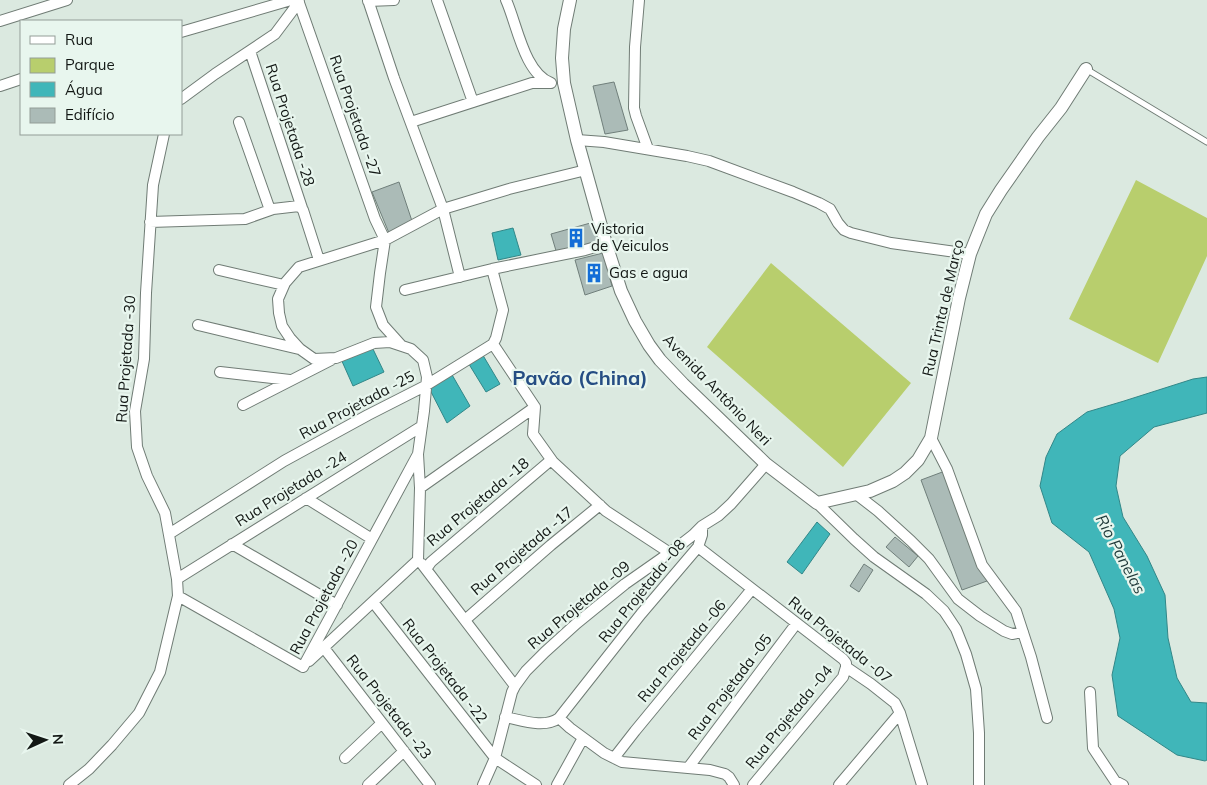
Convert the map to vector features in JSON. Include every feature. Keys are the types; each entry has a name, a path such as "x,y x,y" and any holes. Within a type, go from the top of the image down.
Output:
{"street":[{"path":"0,21 67,0"},
{"path":"394,0 368,1 394,78 443,209 460,277"},
{"path":"437,0 474,102"},
{"path":"506,0 531,64 544,80 558,83"},
{"name":"Avenida Antônio Neri","path":"570,0 564,30 562,64 558,83 586,170 606,244 622,291 635,320 649,346 683,384 766,464 817,503"},
{"path":"639,0 635,48 634,108 648,149"},
{"path":"182,32 296,1"},
{"path":"182,98 275,34 296,1"},
{"name":"Rua Projetada -27","path":"296,1 375,219 385,240"},
{"name":"Rua Projetada -28","path":"250,51 319,260"},
{"name":"Rua Trinta de Março","path":"931,438 959,298 970,254 986,214 1061,108 1086,69"},
{"path":"0,86 20,79"},
{"path":"411,122 532,83 558,83"},
{"path":"239,122 270,210"},
{"name":"Rua Projetada -30","path":"69,785 89,769 139,713 160,672 178,596 164,513 147,476 137,447 135,411 144,359 153,185 164,135"},
{"path":"577,140 648,149 709,162 819,203 830,209 844,230 851,233 891,243 970,254"},
{"path":"336,358 314,359 300,349 282,326 278,313 278,298 285,284 299,267 385,240 443,209 510,189 586,170"},
{"path":"150,222 245,218 270,210 292,206 301,207"},
{"path":"385,240 376,306 383,325 401,345"},
{"path":"405,290 606,244"},
{"path":"492,269 503,310 496,338 492,344 536,407 532,434 551,460 606,511 670,553"},
{"path":"219,270 285,284"},
{"path":"198,325 300,349"},
{"path":"243,405 336,358 374,343 390,342 401,345"},
{"name":"Rua Projetada -25","path":"169,534 284,461 425,386 492,344"},
{"name":"Rua Projetada -20","path":"303,667 418,454 427,376 423,360 401,345"},
{"path":"220,372 291,381"},
{"path":"420,488 536,407"},
{"name":"Rua Projetada -24","path":"176,579 422,426"},
{"path":"817,503 870,491 893,481 905,473 918,460 931,438"},
{"path":"931,438 947,469 982,565 1016,611 1048,718"},
{"path":"418,454 420,488 418,560 515,686"},
{"name":"Rua Projetada -18","path":"426,568 551,460"},
{"path":"702,526 718,516 731,504 766,464"},
{"path":"856,494 911,540 934,565 958,598 980,616 1004,631 1012,634 1023,632"},
{"path":"306,498 372,539"},
{"path":"817,503 874,557 926,594 944,611 956,629 966,654 976,689 979,734 979,785"},
{"name":"Rua Projetada -17","path":"465,620 600,505"},
{"name":"Rua Projetada -08","path":"559,718 641,614 698,547 702,535 702,526"},
{"name":"Rua Projetada -09","path":"484,785 495,758 515,686 526,671 577,622 625,584 670,553 702,526"},
{"path":"232,544 337,605"},
{"name":"Rua Projetada -07","path":"698,547 843,660 846,667 895,704 900,713 921,784"},
{"name":"Rua Projetada -20","path":"303,667 418,560"},
{"name":"Rua Projetada -06","path":"614,758 634,731 752,590"},
{"path":"178,596 303,667"},
{"name":"Rua Projetada -22","path":"373,602 495,758 536,785"},
{"name":"Rua Projetada -05","path":"688,768 796,624"},
{"name":"Rua Projetada -23","path":"324,648 404,751 425,783"},
{"name":"Rua Projetada -04","path":"754,785 843,677 846,667"},
{"path":"1090,692 1093,748 1115,781 1124,785"},
{"path":"839,785 900,713"},
{"path":"505,717 546,724 559,718 604,753 622,762 710,770 725,774 734,785"},
{"path":"345,758 382,724"},
{"path":"557,785 583,738"},
{"path":"368,785 404,751"}],"lane":[{"path":"1086,69 1207,142"}],"green space":[{"path":"1136,180 1207,218 1207,256 1158,363 1069,319"},
{"path":"771,263 911,383 843,467 707,347"}],"water":[{"path":"513,228 521,255 498,260 492,233"},
{"path":"372,347 384,372 353,386 341,359"},
{"path":"481,352 500,384 486,392 467,361"},
{"path":"451,373 470,406 447,423 428,386"},
{"name":"Rio Panelas","path":"1207,377 1207,413 1154,427 1120,456 1116,486 1123,517 1147,556 1165,595 1168,638 1177,678 1191,702 1207,703 1207,760 1205,761 1177,755 1118,716 1112,675 1120,638 1114,609 1089,552 1052,523 1040,486 1046,457 1057,434 1087,412 1193,379"},
{"path":"817,522 830,534 802,574 787,562"}],"building":[{"path":"614,82 628,130 605,134 593,86"},
{"path":"399,182 412,221 389,233 372,192"},
{"name":"Vistoria de Veiculos","path":"594,222 601,243 557,254 551,234"},
{"name":"Gas e agua","path":"603,253 612,286 585,295 575,260"},
{"path":"945,471 987,581 962,590 921,480"},
{"path":"895,537 918,556 909,567 886,547"},
{"path":"864,564 873,570 859,592 850,586"}],"place":[{"name":"Vistoria de Veiculos","path":"576,238"},
{"name":"Gas e agua","path":"594,273"}],"district":[{"name":"Pavão (China)","path":"580,378"}]}
